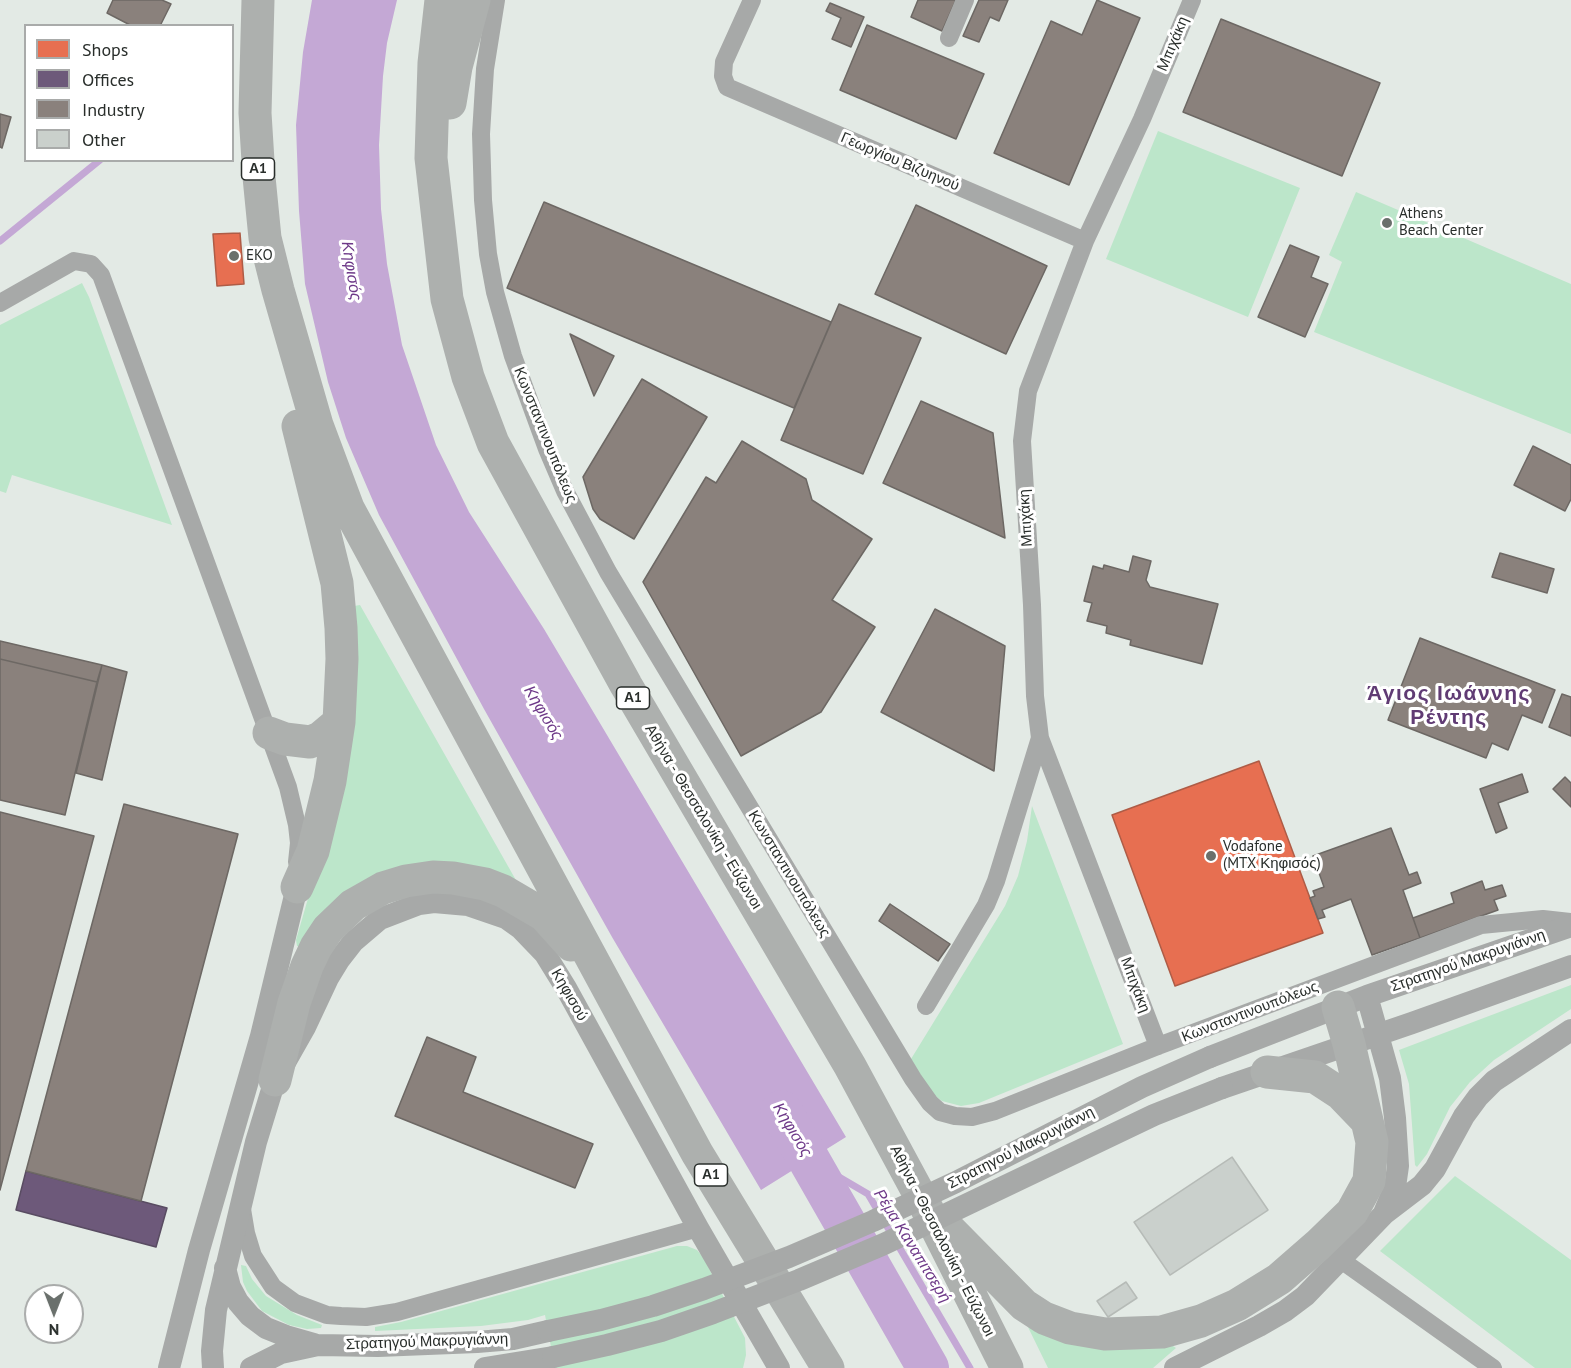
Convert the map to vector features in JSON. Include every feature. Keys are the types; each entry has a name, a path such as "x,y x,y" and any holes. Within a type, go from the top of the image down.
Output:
{"highway":[{"name":"Α1","path":"258,0 255,113 266,238 290,335 317,424 348,508 697,1153 828,1368"},
{"name":"Αθήνα - Θεσσαλονίκη - Εύζωνοι","path":"441,0 434,63 431,158 447,299 468,377 493,443 626,686 850,1066 925,1205 1007,1368"},
{"path":"431,158 447,128 456,67 474,0"},
{"path":"290,335 299,435 337,583 342,649 339,722 330,781 313,851 297,887"},
{"path":"269,733 285,739 310,742 320,738 339,722"},
{"path":"275,1080 294,1003 316,947 328,930 353,905 383,888 406,881 443,877 471,880 503,891 544,915 600,977"},
{"path":"925,1205 1011,1294 1044,1318 1083,1331 1105,1334 1140,1334 1171,1330 1221,1313 1259,1293 1297,1265 1352,1212 1369,1181 1372,1142 1366,1120 1363,1040 1353,1002"},
{"path":"1267,1072 1314,1077 1341,1094 1366,1120"}],"street":[{"name":"Κωνσταντινουπόλεως","path":"496,0 484,69 481,134 483,200 488,254 495,292 513,357 547,449 608,572 913,1079 930,1103 940,1112 972,1117 995,1111 1158,1046 1481,925 1543,920 1571,924"},
{"name":"Γεωργίου Βιζυηνού","path":"752,0 724,62 723,76 727,87 1084,241"},
{"path":"948,38 965,0"},
{"name":"Μπιχάκη","path":"1158,1046 1040,738 1035,696 1022,441 1023,416 1028,392 1084,241 1142,119 1192,0"},
{"path":"0,303 74,261 91,264 101,275 269,733 297,825 299,843 297,887 261,1036 199,1250 174,1362"},
{"path":"926,1006 986,905 996,881 1040,738"},
{"name":"Κηφισού","path":"213,1368 213,1331 225,1267 256,1142 275,1080 305,1028 339,960 353,942 380,919 418,904 448,903 468,904 506,918 520,928 545,954 778,1368"},
{"name":"Στρατηγού Μακρυγιάννη","path":"251,1368 281,1353 318,1345 395,1346 513,1339 601,1320 704,1289 789,1257 873,1221 1142,1088 1210,1057 1353,1002 1571,924"},
{"name":"Στρατηγού Μακρυγιάννη","path":"485,1368 607,1345 661,1331 713,1313 799,1280 905,1234 1155,1115 1222,1088 1571,966"},
{"path":"1175,1368 1285,1311 1317,1285 1384,1214 1422,1185 1435,1169 1464,1116 1478,1097 1494,1081 1571,1030"},
{"path":"1363,1040 1390,1078 1398,1145 1398,1166 1395,1187 1384,1214"},
{"path":"241,1203 253,1256 273,1287 295,1303 327,1315 341,1317 366,1317 397,1312 698,1228"},
{"path":"1341,1260 1493,1368"},
{"path":"225,1267 230,1287 238,1302 250,1316 266,1328 318,1345"}],"green space":[{"path":"1158,131 1300,188 1248,317 1106,259"},
{"path":"1356,192 1571,284 1571,434 1314,332 1342,262 1329,255"},
{"path":"82,283 172,525 12,475 6,493 0,491 0,325"},
{"path":"360,605 517,882 447,869 300,947 297,946 296,940 311,888 354,606"},
{"path":"1032,806 1123,1044 979,1103 961,1106 942,1101 930,1092 911,1059 1005,906 1018,876 1027,841"},
{"path":"1571,985 1571,1009 1494,1060 1470,1082 1450,1107 1427,1154 1417,1167 1409,1084 1399,1050"},
{"path":"1455,1176 1571,1260 1571,1368 1535,1368 1380,1251"},
{"path":"677,1246 687,1246 697,1250 703,1257 745,1338 746,1355 743,1368 555,1368 545,1315 528,1320 481,1326 375,1331 375,1327 401,1322"},
{"path":"241,1265 246,1266 252,1279 266,1296 297,1315 322,1325 321,1328 307,1329 289,1325 262,1311 247,1291 243,1282"},
{"path":"1027,1325 1176,1348 1153,1368 1048,1368"}],"water":[{"path":"312,0 397,0 387,43 383,76 379,145 381,209 387,264 402,345 436,445 469,512 544,629 846,1137 761,1190 612,937 484,709 379,515 346,438 328,382 305,284 299,211 296,125 303,52"}],"building: Shops":[{"path":"240,233 244,284 217,286 213,234"},
{"name":"Vodafone (MTX Κηφισός)","path":"1259,761 1323,933 1175,986 1112,815"}],"building: Offices":[{"path":"26,1171 167,1208 156,1247 16,1210"}],"building: Industry":[{"path":"113,0 162,0 171,4 161,24 128,24 107,13"},
{"path":"918,0 956,0 942,31 911,17"},
{"path":"979,0 1008,0 999,21 990,17 979,42 963,36"},
{"path":"1097,0 1140,18 1069,185 994,153 1051,21 1082,35"},
{"path":"830,3 864,17 851,47 832,39 841,18 826,11"},
{"path":"1221,19 1380,83 1342,176 1183,112"},
{"path":"867,25 984,74 956,139 840,90"},
{"path":"0,114 11,117 2,148 0,147"},
{"path":"544,202 831,322 794,408 507,288"},
{"path":"916,205 1047,266 1006,354 875,294"},
{"path":"1290,245 1319,257 1311,277 1328,284 1305,337 1258,317"},
{"path":"839,304 921,338 863,474 781,440"},
{"path":"570,334 614,356 594,396"},
{"path":"642,379 707,417 634,539 600,519 593,509 583,477"},
{"path":"921,401 993,433 1005,538 883,483"},
{"path":"742,441 806,479 812,500 872,539 832,600 875,627 821,712 741,756 643,582 706,477 716,483"},
{"path":"1533,446 1571,465 1571,499 1565,511 1514,485"},
{"path":"1500,553 1554,569 1547,593 1492,577"},
{"path":"1133,556 1151,561 1146,580 1150,587 1218,604 1202,664 1130,645 1131,640 1106,633 1107,626 1087,621 1092,603 1084,601 1093,566 1103,569 1104,565 1129,572"},
{"path":"935,609 1005,646 994,771 881,712"},
{"path":"1420,638 1555,690 1542,723 1522,715 1508,750 1492,743 1486,758 1388,720"},
{"path":"0,641 102,665 97,682 0,659"},
{"path":"0,659 97,682 65,815 0,800"},
{"path":"102,665 127,672 102,780 76,773"},
{"path":"1562,694 1571,697 1571,736 1549,727"},
{"path":"1522,774 1528,792 1498,803 1507,828 1496,833 1480,789"},
{"path":"1565,777 1571,783 1571,807 1553,789"},
{"path":"124,804 238,834 141,1201 26,1171"},
{"path":"0,812 94,836 0,1190"},
{"path":"1391,828 1409,875 1417,872 1421,883 1403,890 1420,938 1372,955 1351,899 1322,910 1325,917 1318,919 1310,898 1315,896 1313,891 1324,887 1313,856"},
{"path":"1482,881 1485,890 1502,885 1506,896 1494,900 1498,910 1420,938 1413,918 1454,903 1451,893"},
{"path":"890,904 950,944 938,961 879,921"},
{"path":"427,1037 476,1057 463,1092 593,1144 575,1188 395,1116"}],"building: Other":[{"path":"1232,1157 1268,1210 1170,1275 1134,1222"},
{"path":"1126,1282 1137,1298 1108,1317 1097,1301"}],"waterway":[{"path":"0,241 98,162"},
{"name":"Κηφισός","path":"781,1111 928,1368"},
{"name":"Ρέμα Καναπιτσερή","path":"810,1160 868,1194 970,1368"}],"place":[{"name":"Athens Beach Center","path":"1387,223"},
{"name":"EKO","path":"234,256"},
{"name":"Vodafone (MTX Κηφισός)","path":"1211,856"}],"district":[{"name":"Άγιος Ιωάννης Ρέντης","path":"1449,706"}]}
